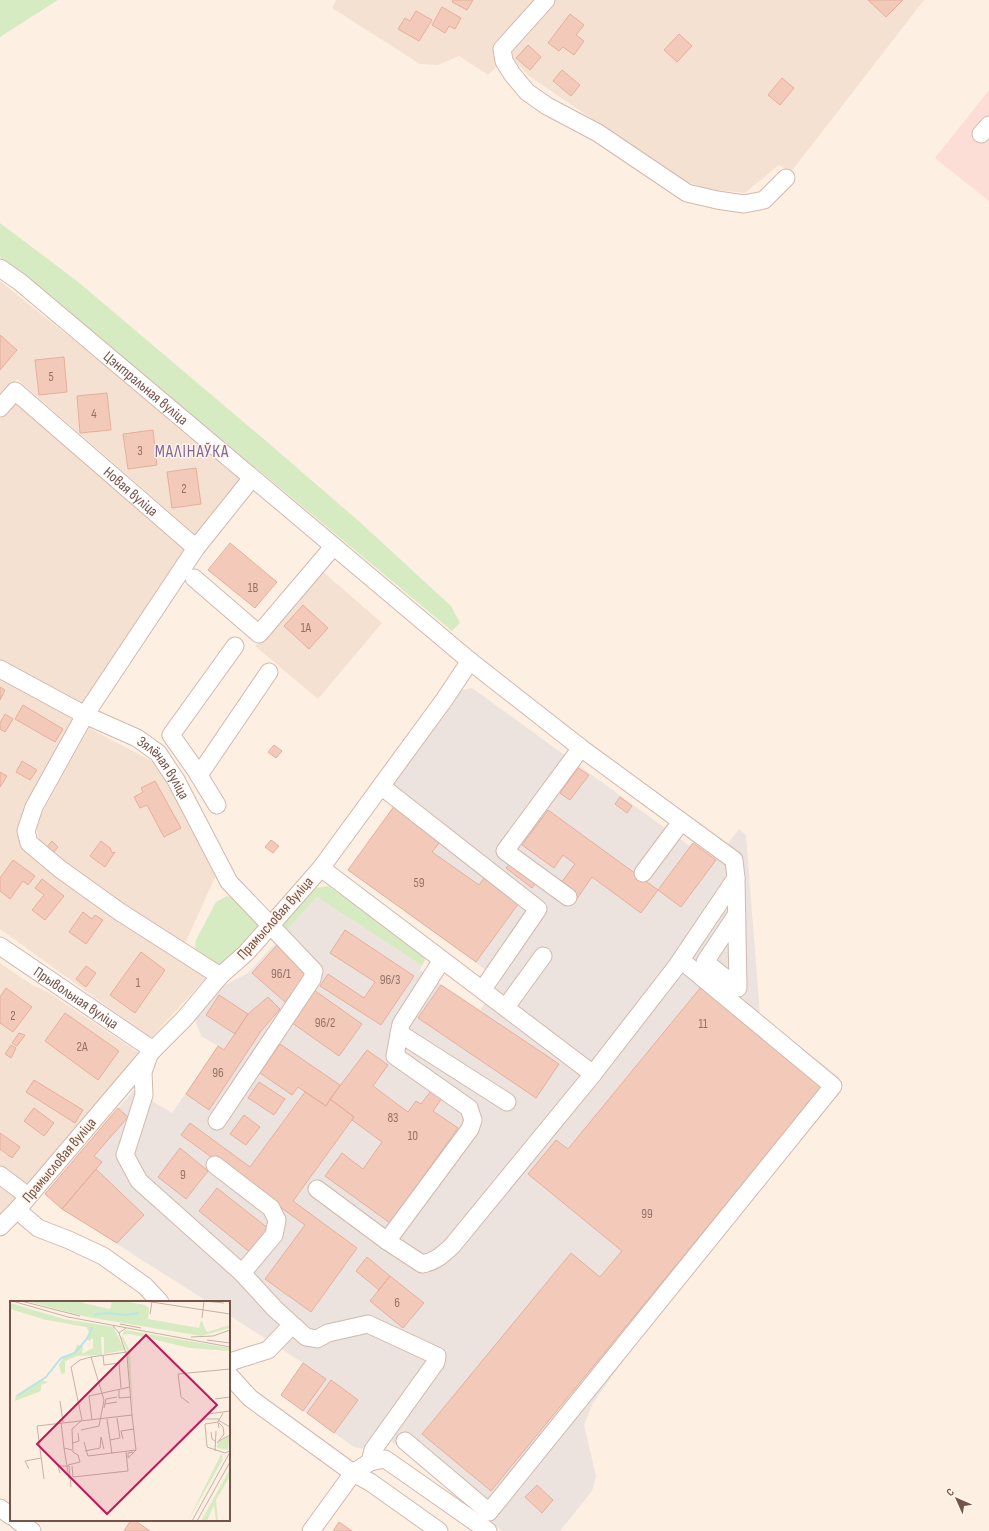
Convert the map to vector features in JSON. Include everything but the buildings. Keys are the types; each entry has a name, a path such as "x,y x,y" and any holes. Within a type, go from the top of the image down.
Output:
{"street":[{"path":"546,0 502,49 504,61 512,74 527,92 547,106 598,133 687,193 744,204 764,200 786,178"},
{"name":"Цэнтральная вуліца","path":"0,268 20,282 470,661"},
{"name":"Новая вуліца","path":"0,408 15,391 196,548"},
{"path":"220,976 120,912 60,869 29,843 26,831 34,807 85,715 196,548 252,478"},
{"path":"194,578 259,634 333,547"},
{"path":"218,805 171,736 234,646"},
{"path":"470,661 581,748 734,860 737,914"},
{"name":"Прамысловая вуліца","path":"0,1227 17,1210 152,1051 184,1019 220,976 246,953 272,926 321,868 470,661"},
{"name":"Зялёная вуліца","path":"0,669 85,715 137,738 158,753 176,780 229,882 314,971 313,975 217,1121"},
{"path":"199,775 269,672"},
{"path":"568,897 505,851 581,748"},
{"path":"381,786 538,910 483,989"},
{"path":"643,873 681,822"},
{"path":"321,868 442,960 483,989 593,1074"},
{"path":"317,1189 387,1241 422,1264 431,1263 440,1258 457,1240 593,1074 681,960 736,878"},
{"name":"Прывольная вуліца","path":"0,946 152,1051"},
{"path":"506,1007 543,956"},
{"path":"387,1241 470,1129 472,1120 469,1108 395,1056 401,1024 442,960"},
{"path":"405,1441 489,1512 833,1086 681,960"},
{"path":"399,1033 507,1102"},
{"path":"152,1051 143,1072 144,1095 125,1155 139,1181 242,1273 274,1309 306,1336 317,1339 328,1333 368,1324 437,1356 436,1362 373,1450 370,1462"},
{"path":"215,1165 271,1208 277,1220 274,1235 242,1273"},
{"path":"0,1175 28,1196"},
{"path":"17,1210 38,1228 69,1240 103,1256 145,1286 159,1301"},
{"path":"230,1363 268,1350 292,1325"},
{"path":"230,1376 250,1398 353,1473 370,1482 439,1531"},
{"path":"311,1531 353,1473 370,1462 385,1459 488,1531"},
{"path":"0,1508 10,1515"},
{"path":"18,1521 32,1531"}],"shaded area":[{"path":"336,0 924,0 791,172 779,165 745,193 707,189 680,179 529,76 509,55 488,75 459,56 438,65 420,64 332,8"},
{"path":"989,90 989,201 935,158"},
{"path":"0,281 244,477 196,535 17,379 0,400"},
{"path":"15,400 189,549 84,708 0,661 0,419"},
{"path":"321,570 382,623 318,699 255,646"},
{"path":"0,678 76,720 17,829 20,846 109,913 206,978 151,1038 0,929"},
{"path":"472,688 690,846 693,843 716,859 739,829 746,835 760,1015 839,1077 840,1091 673,1291 593,1403 584,1425 596,1476 592,1491 560,1531 502,1531 391,1441 382,1452 354,1447 281,1395 303,1363 230,1316 230,1301 206,1301 62,1209 45,1194 134,1090 172,1113 218,1046 201,1036 195,1020 219,988 248,973 317,897 422,966 420,970 480,1010 501,981 348,870 395,805 396,789 394,783 396,777 462,690"},
{"path":"89,728 159,765 216,875 183,948 39,842 36,824"},
{"path":"0,963 32,985 48,992 139,1053 0,1215"}],"green space":[{"path":"0,0 58,0 0,37"},
{"path":"0,223 77,281 362,524 451,606 460,623 452,631 28,278 0,257"},
{"path":"328,886 423,953 425,960 422,966 317,897 286,931 282,926 315,888"},
{"path":"227,896 237,899 261,927 224,964 215,967 199,955 195,948 196,940 216,902"}],"district":[{"name":"МАЛІНАЎКА","path":"192,451"}]}
